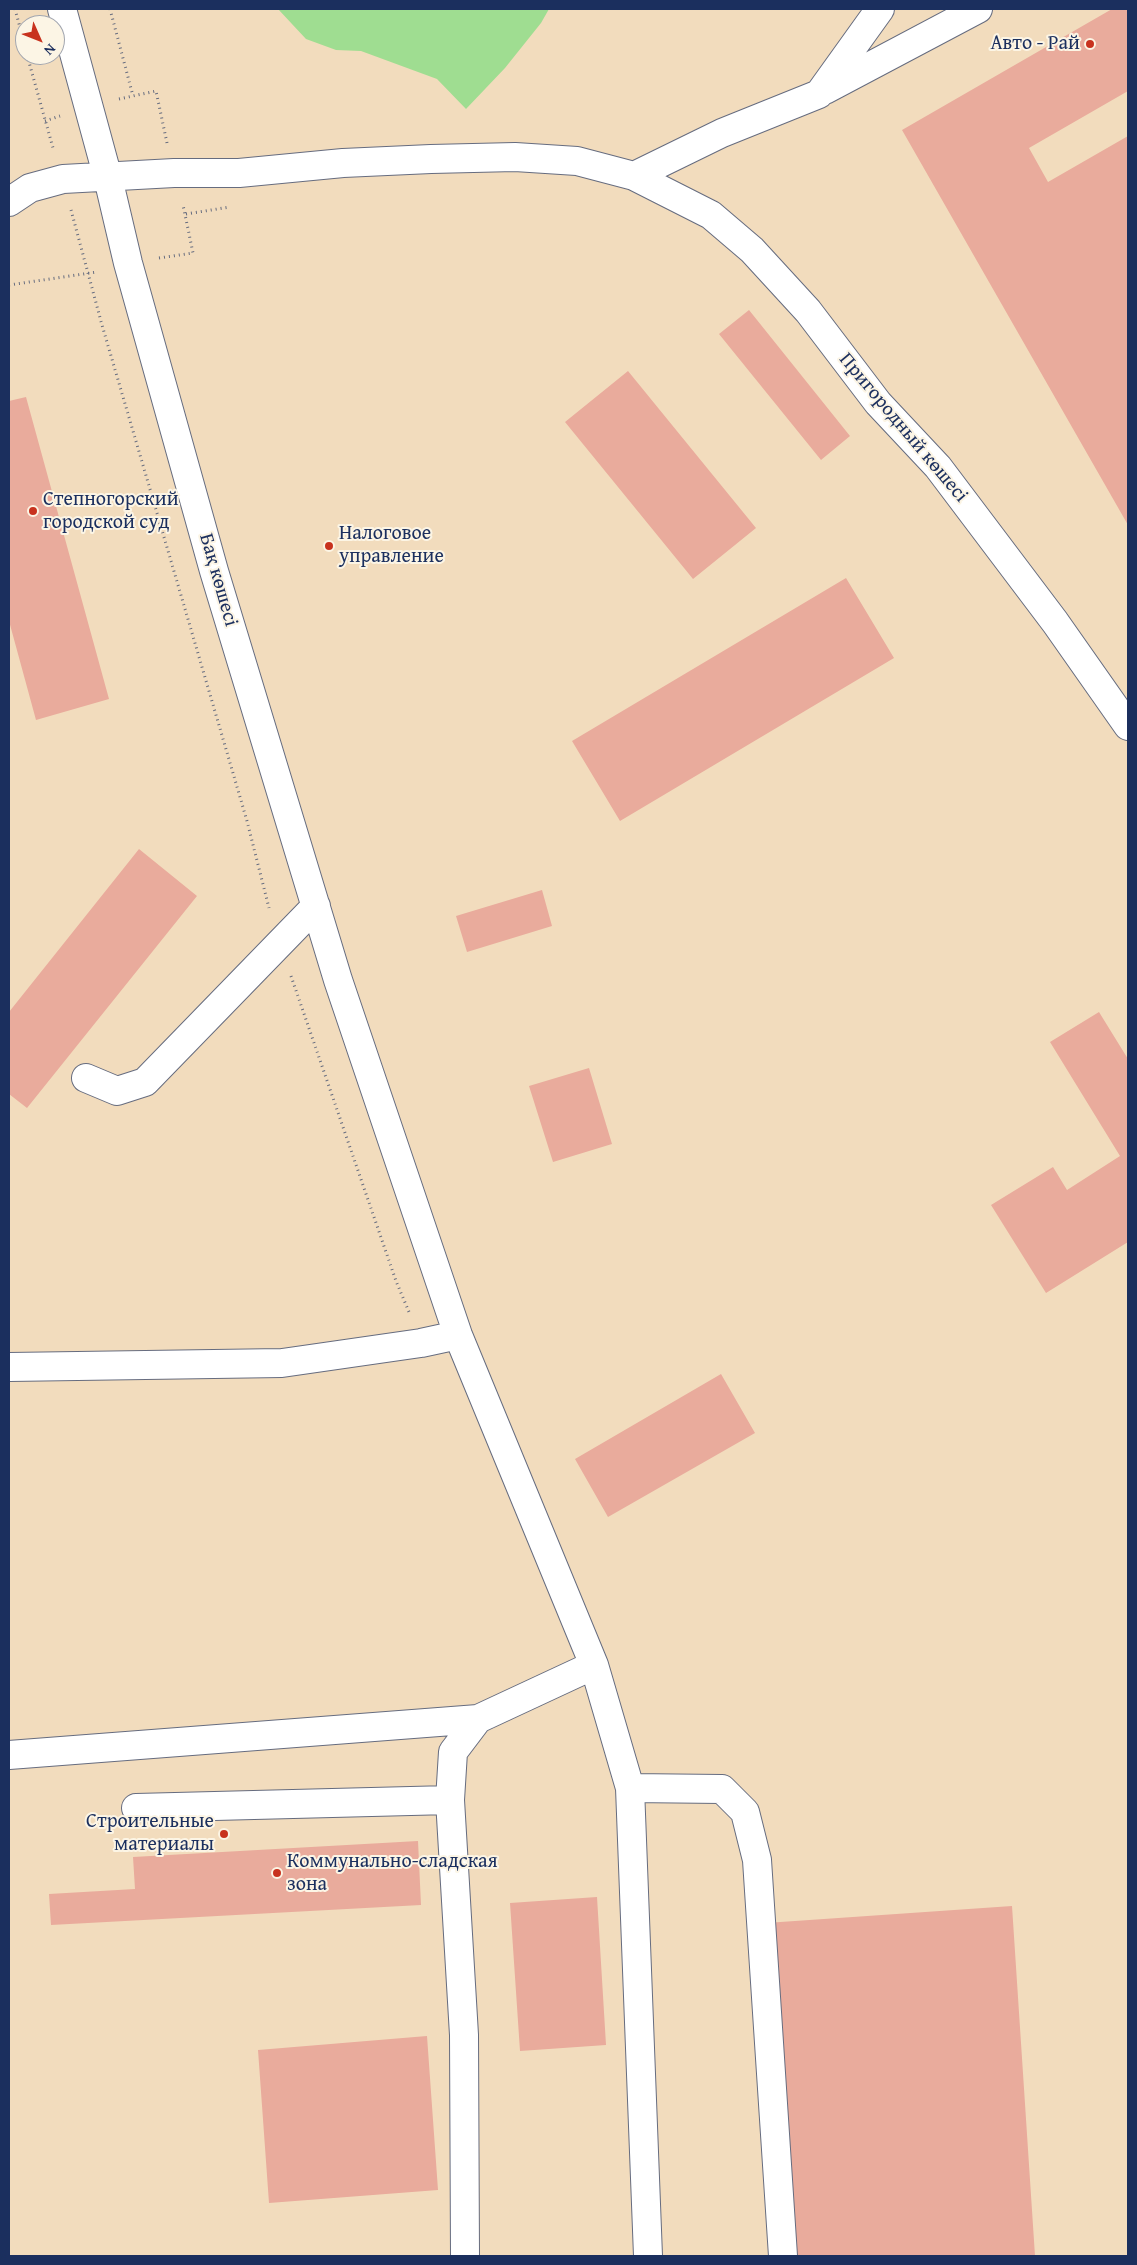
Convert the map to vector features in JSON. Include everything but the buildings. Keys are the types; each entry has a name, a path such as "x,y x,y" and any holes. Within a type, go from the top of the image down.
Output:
{"street":[{"name":"Бақ көшесі","path":"62,9 108,178 128,263 214,571 338,980 458,1335 594,1665 630,1788 648,2256"},
{"path":"819,94 880,9"},
{"path":"634,176 722,133 819,94 978,9"},
{"name":"Пригородный көшесі","path":"19,195 63,179 174,173 239,173 343,163 515,156 577,161 634,176 711,215 752,250 808,310 878,403 938,467 1055,622 1128,726"},
{"path":"9,214 19,195"},
{"path":"86,1078 117,1091 145,1082 316,906"},
{"path":"9,1367 282,1363 421,1343 458,1335"},
{"path":"9,1755 478,1720 594,1665"},
{"path":"465,2256 464,2035 450,1800 453,1752 478,1720"},
{"path":"630,1788 722,1789 745,1812 757,1860 783,2256"},
{"path":"136,1808 450,1800"}],"path":[{"path":"110,9 133,96"},
{"path":"30,65 245,811 280,944 393,1272 421,1343"},
{"path":"186,214 238,206"},
{"path":"9,285 89,274"}],"green space":[{"path":"278,9 549,9 541,23 505,68 466,109 437,79 361,51 336,50 306,39"}],"place":[{"name":"Авто - Рай","path":"1090,44"},
{"name":"Степногорский городской суд","path":"33,511"},
{"name":"Налоговое управление","path":"329,546"},
{"name":"Строительные материалы","path":"224,1834"},
{"name":"Коммунально-сладская зона","path":"277,1873"}]}
